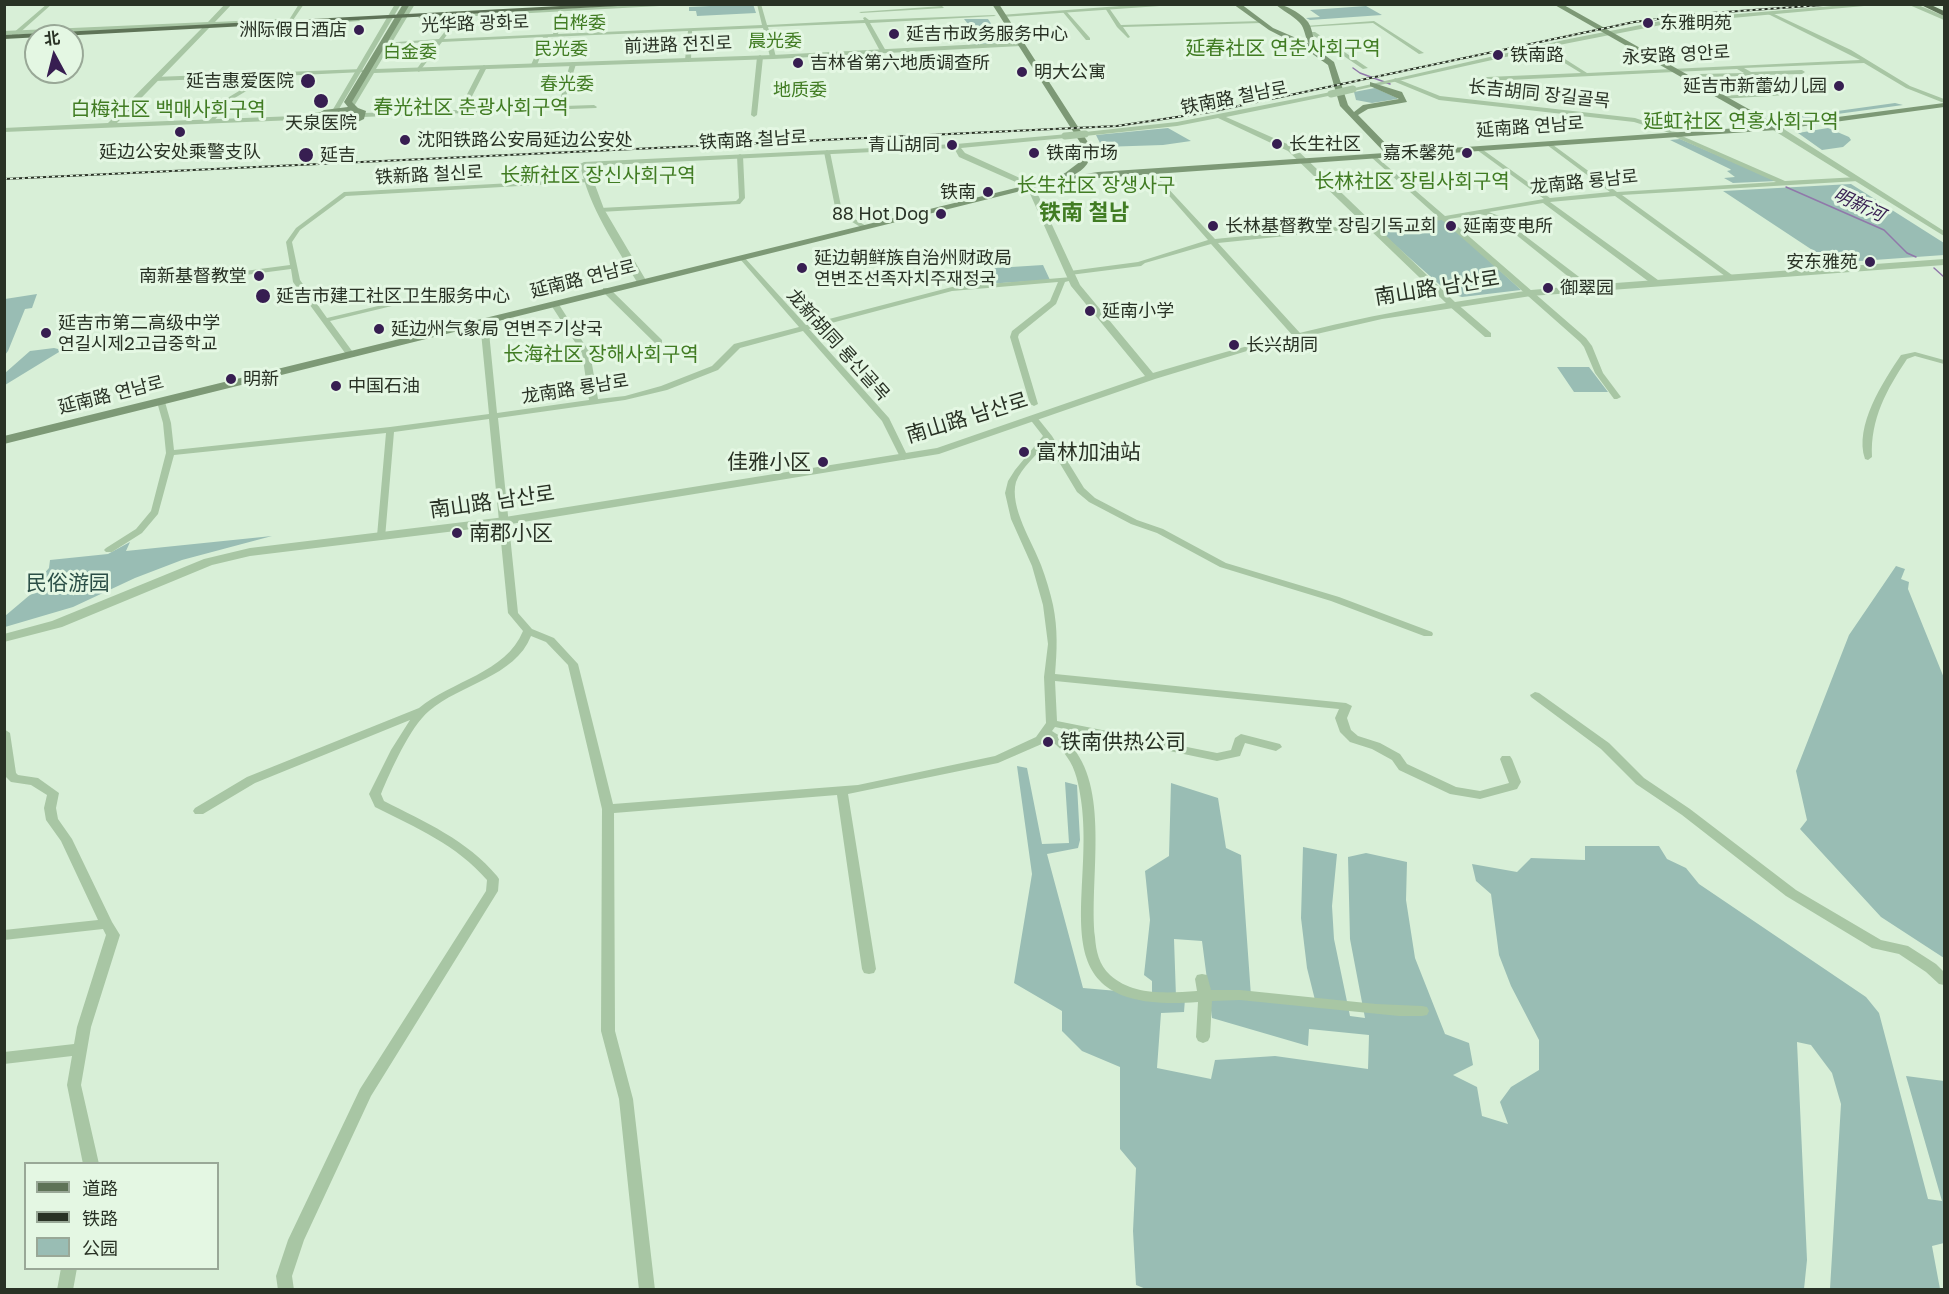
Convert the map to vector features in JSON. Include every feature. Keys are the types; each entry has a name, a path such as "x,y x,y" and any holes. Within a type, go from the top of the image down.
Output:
{"main road":[{"path":"4,36 290,21 359,20 624,4"},
{"path":"398,16 424,18 438,15 560,11 652,4"},
{"path":"986,4 998,16 1017,44 1081,146 1082,157 1076,167 1095,172 1118,174"},
{"path":"994,4 998,16"},
{"path":"1236,4 1273,29 1311,45 1341,68 1352,97 1350,104 1396,155"},
{"path":"1278,4 1309,29"},
{"path":"1922,4 1939,9"},
{"path":"1557,5 1611,33 1776,128"},
{"path":"4,36 359,20 422,13 454,15"},
{"path":"356,110 348,102 364,71 387,43 398,16"},
{"path":"356,110 354,121 338,124 322,124 317,117 344,103 398,16"},
{"path":"1273,29 1292,32 1309,29"},
{"path":"1309,29 1307,35 1311,45 1331,64 1347,110 1396,155"},
{"path":"1357,113 1362,108 1374,105 1400,103 1404,98 1376,84"},
{"path":"1352,97 1374,105"},
{"name":"延南路 연남로","path":"1118,174 1776,128 1944,103"},
{"path":"333,110 356,110"},
{"name":"延南路 연남로","path":"4,441 555,305 606,290 1047,183 1076,167"},
{"name":"延南路 연남로","path":"1030,186 1076,167"},
{"path":"1047,183 1118,174"}],"street":[{"path":"15,34 50,4"},
{"path":"111,125 229,4"},
{"path":"290,21 303,4"},
{"path":"438,15 492,7 569,7 595,4"},
{"path":"424,18 693,4"},
{"path":"759,4 773,57"},
{"path":"860,4 861,12 883,51"},
{"name":"光华路 광화로","path":"387,43 951,19 1185,4"},
{"path":"1557,5 1562,4"},
{"name":"铁南路 철남로","path":"587,181 584,164 956,146 1153,128 1332,94 1352,97 1376,84 1536,48 1686,20 1883,4"},
{"path":"1910,4 1944,18"},
{"path":"861,12 941,6 951,19"},
{"path":"1107,9 1128,37"},
{"path":"555,36 560,11"},
{"path":"1064,12 1088,39"},
{"path":"1770,13 1866,62 1908,87 1944,103"},
{"path":"419,69 454,15"},
{"path":"1119,26 1262,22"},
{"path":"1309,29 1374,22 1421,53"},
{"path":"84,35 209,27"},
{"path":"1309,29 1365,68"},
{"path":"688,60 690,31"},
{"path":"4,36 24,37"},
{"path":"534,65 546,37"},
{"name":"前进路 전진로","path":"155,79 773,57 1017,44"},
{"path":"1289,47 1329,45"},
{"path":"1536,48 1555,55 1586,74"},
{"path":"754,115 760,57"},
{"name":"永安路 영안로","path":"1487,79 1866,62"},
{"path":"560,108 573,64"},
{"path":"461,112 484,67"},
{"path":"1720,97 1784,94 1737,67"},
{"path":"1699,76 1802,72"},
{"path":"212,121 231,98 245,90 257,75"},
{"name":"长吉胡同 장길골목","path":"1394,80 1439,98 1635,120 1678,135 1786,184"},
{"path":"356,110 461,112 594,107"},
{"path":"1219,116 1284,144 1305,161 1452,304 1488,335"},
{"path":"4,130 317,117"},
{"path":"1776,128 1944,234"},
{"path":"1549,144 1728,277"},
{"path":"956,146 962,155 1030,186 1068,278 1151,377"},
{"path":"1479,149 1654,282"},
{"path":"827,152 840,212 864,227"},
{"path":"600,210 738,203 742,198 740,156"},
{"path":"1373,156 1531,293 1588,346 1599,373 1617,398"},
{"path":"1151,172 1297,335"},
{"name":"龙南路 룡남로","path":"170,453 390,430 594,403 664,388 715,368 737,346 952,289 1068,278 1142,264 1153,257 1213,241 1444,218 1547,200 1858,179"},
{"path":"587,181 591,185 600,210 642,282"},
{"name":"铁新路 철신로","path":"292,267 289,242 291,236 344,194 587,181"},
{"path":"1477,211 1497,217 1588,288"},
{"name":"龙新胡同 룡신골목","path":"742,258 886,420 903,458"},
{"name":"南山路 남산로","path":"4,638 57,624 208,562 281,547 505,521 939,451 1151,377 1297,335 1382,316 1531,293 1944,262"},
{"path":"192,280 292,267 296,280 351,355"},
{"path":"1034,404 1014,337 1053,302 1068,278"},
{"path":"606,290 659,342"},
{"path":"327,320 425,297"},
{"path":"555,305 585,353 594,403"},
{"path":"484,322 513,613 528,631 550,640 573,664 608,808 608,1031 626,1099 648,1290"},
{"path":"1868,457 1868,431 1872,415 1904,357 1915,354 1944,362"},
{"path":"109,550 139,531 155,512 170,453 167,423 161,402"},
{"path":"1033,418 1048,436 1080,490 1101,505 1134,522 1160,531 1223,565 1335,599 1428,634"},
{"path":"382,536 390,430"},
{"path":"608,808 858,789 998,759 1040,740 1049,728 1049,677 1053,644 1048,605 1037,566 1016,519 1010,493 1012,481 1018,470 1048,436"},
{"path":"198,811 251,780 421,711 437,698 500,665 525,643 528,631"},
{"path":"515,652 529,643 550,640"},
{"path":"1049,677 1346,706 1341,718 1346,732 1354,739 1376,746 1396,758 1403,767 1454,791 1480,795 1513,786 1515,782 1506,759"},
{"path":"1535,695 1605,746 1640,781 1686,812 1791,893 1877,944 1903,950 1931,968 1944,980"},
{"path":"286,1290 284,1276 296,1239 365,1093 492,891 493,879 482,864 465,849 379,804 375,794 381,778 421,711"},
{"path":"1049,728 1217,757 1236,753 1241,738 1276,747"},
{"path":"1049,728 1075,759 1082,778 1089,819 1088,908 1091,960 1102,976 1121,989 1149,998 1239,995 1422,1011"},
{"path":"4,732 10,774 15,778 34,782 53,793 50,808 52,820 66,839 106,924 113,934 84,1027 74,1085 91,1162"},
{"path":"842,790 869,969"},
{"path":"4,935 106,924"},
{"path":"1202,979 1205,996 1203,1037"},
{"path":"4,1058 80,1049"},
{"path":"65,1290 69,1270"}],"green space":[{"path":"753,4 756,13 697,16 696,11 689,11 689,7"},
{"path":"1366,6 1382,15 1310,20 1306,18 1320,17 1310,10"},
{"path":"964,19 988,19 1004,43 962,46 996,42 988,40 983,33 967,33 961,25 968,24"},
{"path":"1375,88 1397,99 1372,103 1356,100 1354,92"},
{"path":"1895,103 1903,105 1779,122 1767,116 1816,114"},
{"path":"1168,128 1191,141 1163,145 1102,147 1096,135"},
{"path":"1828,128 1851,140 1843,147 1822,150 1798,133"},
{"path":"1680,139 1777,181 1733,183 1724,178 1735,177 1727,171 1730,169 1670,140"},
{"path":"1851,184 1944,243 1944,255 1832,263 1723,191"},
{"path":"1438,219 1446,221 1521,290 1462,297 1449,293 1377,229 1381,225"},
{"path":"1043,265 1050,280 985,284 980,269"},
{"path":"37,294 32,308 25,309 5,355 5,299"},
{"path":"54,348 59,352 5,385 5,373 30,351"},
{"path":"1557,367 1589,367 1608,392 1574,392"},
{"name":"民俗游园","path":"272,536 182,560 135,578 73,607 5,627 5,616 31,594 34,585 49,568 50,560 108,554 130,542 126,551"},
{"path":"1896,566 1905,569 1901,579 1909,582 1908,589 1944,678 1944,958 1881,917 1800,829 1807,820 1796,771 1849,635"},
{"path":"1017,766 1027,768 1042,844 1069,843 1065,782 1077,785 1080,840 1078,848 1047,854 1083,988 1152,994 1152,981 1144,975 1150,920 1145,871 1169,856 1171,783 1218,798 1226,848 1241,855 1251,996 1316,1004 1307,968 1301,918 1303,847 1337,854 1332,906 1334,939 1350,1016 1365,1018 1350,939 1348,857 1366,853 1407,862 1406,900 1415,958 1445,1034 1469,1043 1473,1065 1453,1075 1477,1087 1482,1116 1508,1124 1500,1102 1511,1087 1539,1070 1539,1040 1511,986 1499,955 1491,894 1476,881 1472,864 1517,872 1531,858 1585,860 1585,846 1659,846 1667,859 1686,868 1699,884 1866,997 1879,1013 1928,1199 1942,1201 1906,1076 1944,1081 1944,1243 1932,1246 1940,1289 1830,1289 1841,1104 1832,1073 1811,1045 1797,1042 1807,1260 1804,1289 1146,1289 1136,1285 1133,1231 1136,1168 1120,1149 1120,1067 1082,1051 1062,1031 1062,1011 1014,983 1032,874","holes":["1174,939 1202,941 1212,1018 1308,1046 1309,1029 1369,1035 1368,1069 1275,1056 1215,1060 1211,1079 1157,1068 1161,1013 1184,1012 1185,999 1176,997"]}],"waterway":[{"name":"明新河","path":"1353,68 1360,73 1390,84"},
{"name":"明新河","path":"1786,187 1884,230 1907,253 1916,257"},
{"name":"明新河","path":"1934,268 1944,277"}],"railway":[{"path":"4,179 1117,126 1210,112 1634,22 1697,14 1837,4"}],"place":[{"name":"东雅明苑","path":"1648,23"},
{"name":"洲际假日酒店","path":"359,30"},
{"name":"延吉市政务服务中心","path":"894,34"},
{"name":"铁南路","path":"1498,55"},
{"name":"吉林省第六地质调查所","path":"798,63"},
{"name":"明大公寓","path":"1022,72"},
{"name":"延吉惠爱医院","path":"308,81"},
{"name":"延吉市新蕾幼儿园","path":"1839,86"},
{"name":"天泉医院","path":"321,101"},
{"name":"延边公安处乘警支队","path":"180,132"},
{"name":"沈阳铁路公安局延边公安处","path":"405,140"},
{"name":"长生社区","path":"1277,144"},
{"name":"青山胡同","path":"952,145"},
{"name":"铁南市场","path":"1034,153"},
{"name":"嘉禾馨苑","path":"1467,153"},
{"name":"延吉","path":"306,155"},
{"name":"铁南","path":"988,192"},
{"name":"88 Hot Dog","path":"941,214"},
{"name":"长林基督教堂 장림기독교회","path":"1213,226"},
{"name":"延南变电所","path":"1451,226"},
{"name":"安东雅苑","path":"1870,262"},
{"name":"延边朝鲜族自治州财政局 연변조선족자치주재정국","path":"802,268"},
{"name":"南新基督教堂","path":"259,276"},
{"name":"御翠园","path":"1548,288"},
{"name":"延吉市建工社区卫生服务中心","path":"263,296"},
{"name":"延南小学","path":"1090,311"},
{"name":"延边州气象局 연변주기상국","path":"379,329"},
{"name":"延吉市第二高级中学 연길시제2고급중학교","path":"46,333"},
{"name":"长兴胡同","path":"1234,345"},
{"name":"明新","path":"231,379"},
{"name":"中国石油","path":"336,386"},
{"name":"富林加油站","path":"1024,452"},
{"name":"佳雅小区","path":"823,462"},
{"name":"南郡小区","path":"457,533"},
{"name":"铁南供热公司","path":"1048,742"}],"district":[{"name":"白桦委","path":"579,23"},
{"name":"晨光委","path":"775,41"},
{"name":"民光委","path":"561,49"},
{"name":"延春社区 연춘사회구역","path":"1283,49"},
{"name":"白金委","path":"410,52"},
{"name":"春光委","path":"567,84"},
{"name":"地质委","path":"800,90"},
{"name":"春光社区 춘광사회구역","path":"471,108"},
{"name":"白梅社区 백매사회구역","path":"168,110"},
{"name":"延虹社区 연홍사회구역","path":"1741,122"},
{"name":"长新社区 장신사회구역","path":"598,176"},
{"name":"长林社区 장림사회구역","path":"1412,182"},
{"name":"长生社区 장생사구","path":"1096,186"},
{"name":"铁南 철남","path":"1084,213"},
{"name":"长海社区 장해사회구역","path":"601,355"}]}
